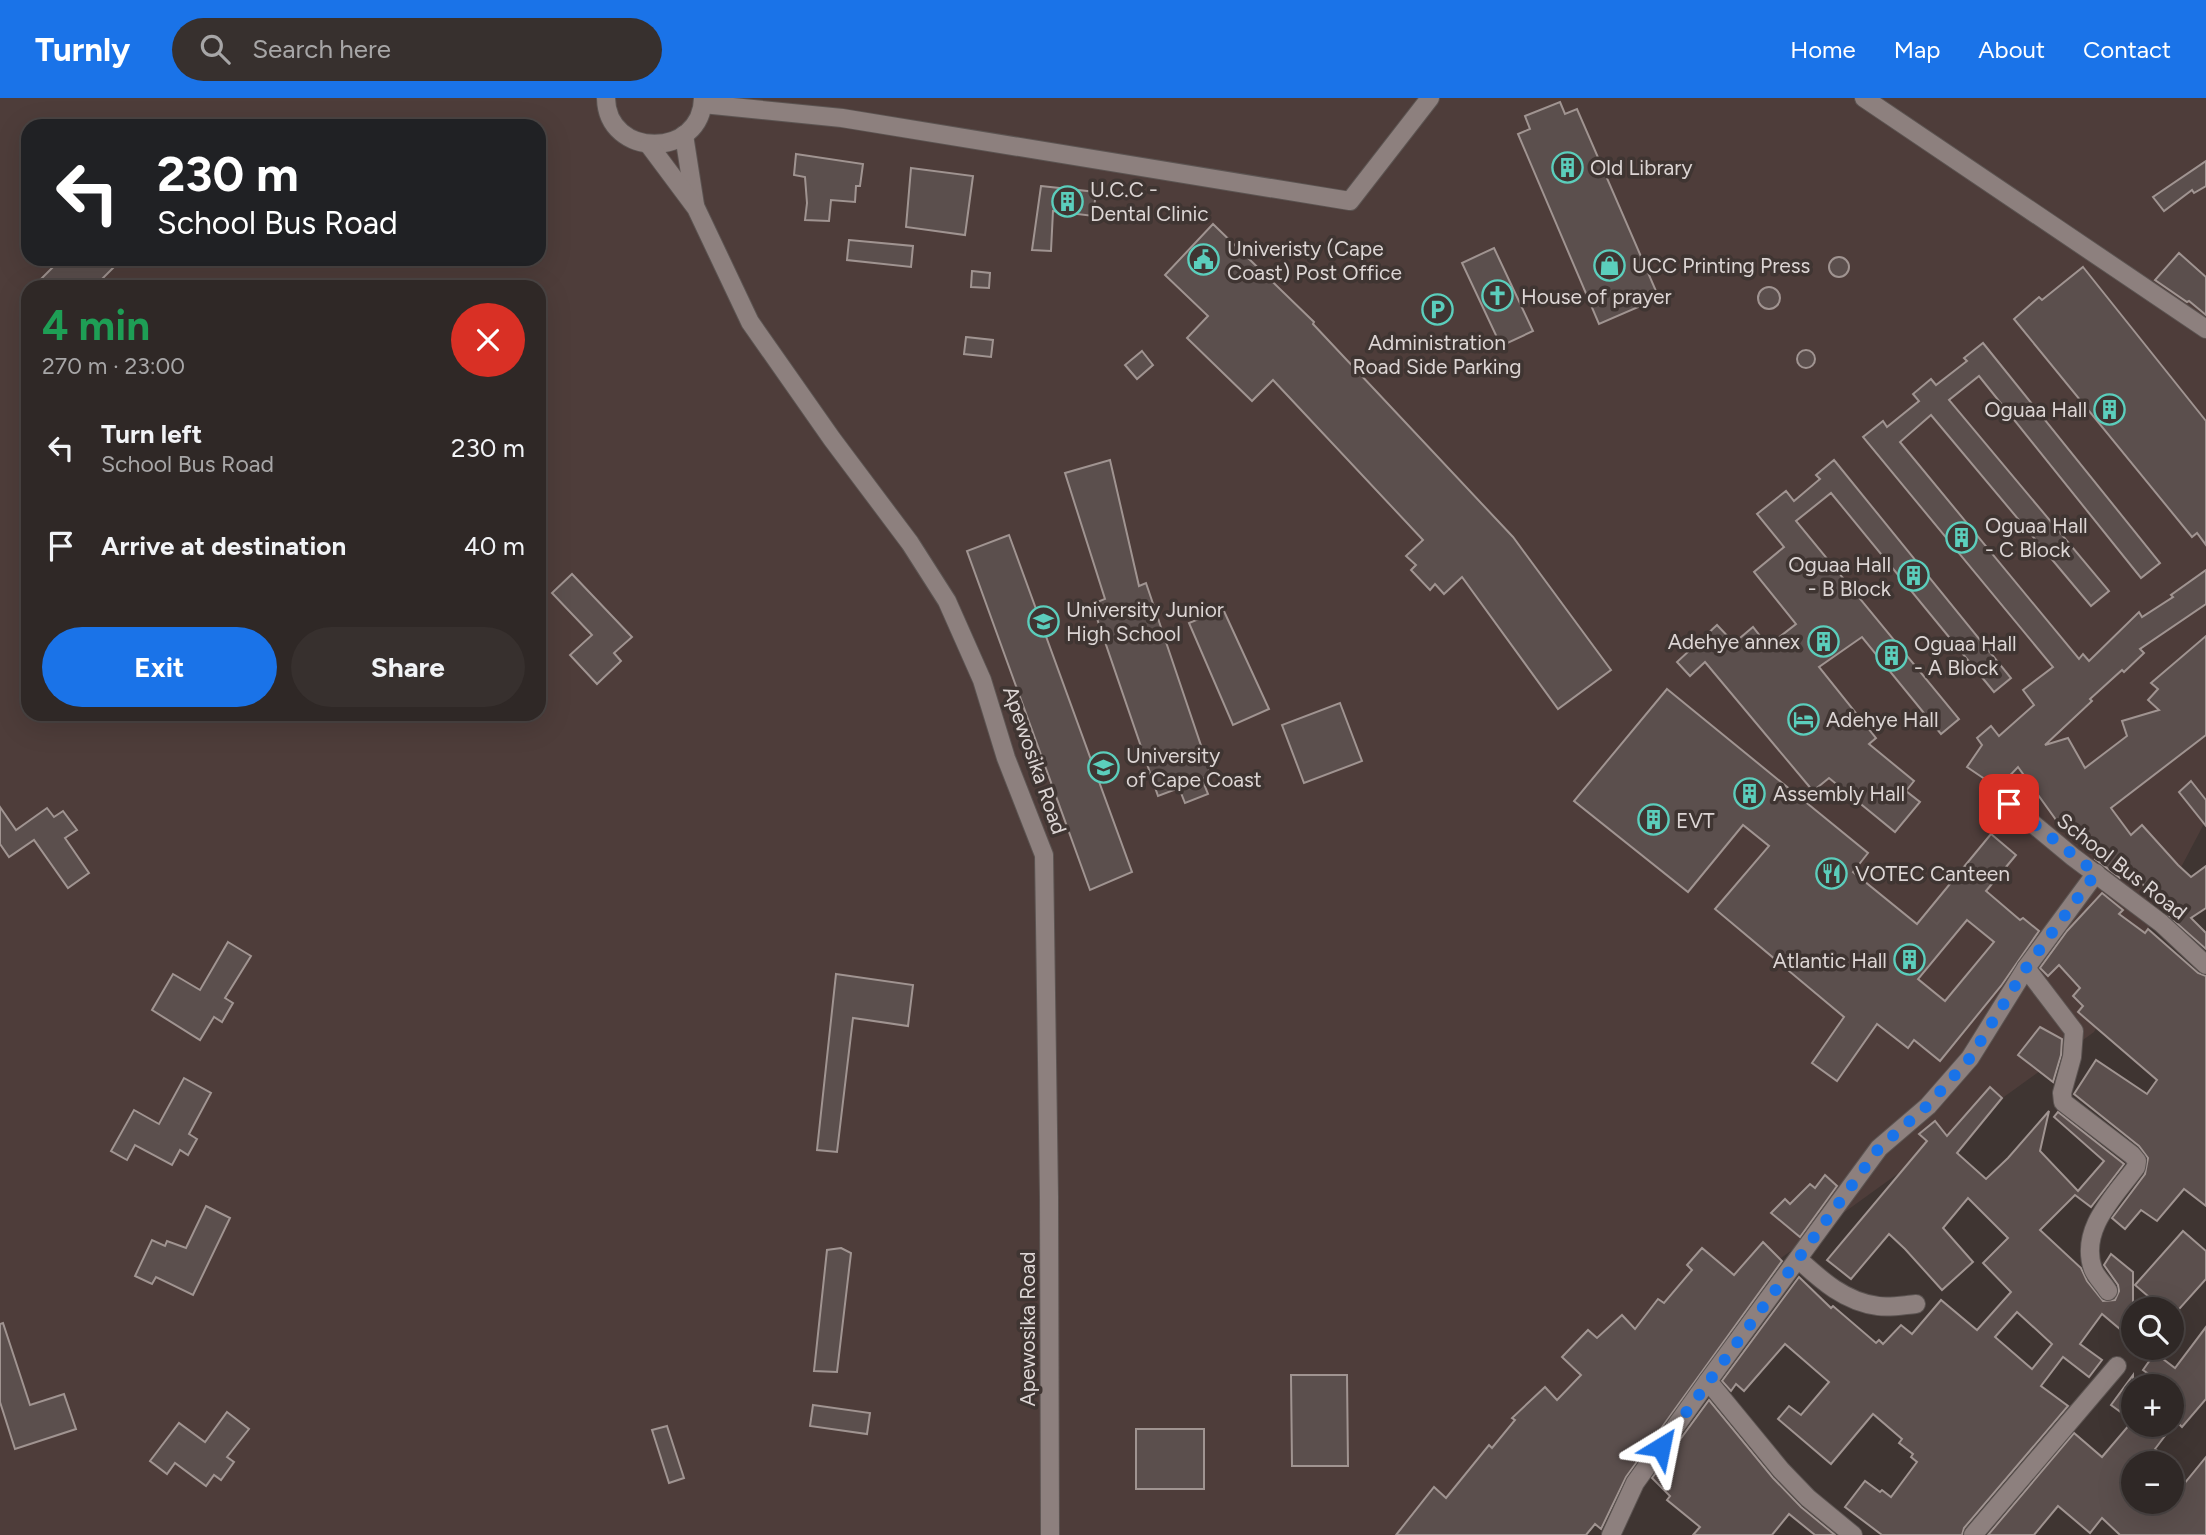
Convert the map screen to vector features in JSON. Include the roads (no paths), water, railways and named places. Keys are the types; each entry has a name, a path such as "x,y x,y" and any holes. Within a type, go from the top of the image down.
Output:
{"street":[{"path":"606,98 612,120 621,132 634,141 649,145 667,144 684,135 696,122 703,101 842,118 1350,201 1430,98"},
{"path":"1864,98 2206,328"},
{"path":"684,135 696,208"},
{"path":"649,145 696,208"},
{"name":"Apewosika Road","path":"696,208 750,322 832,439 910,543 947,601 982,680 1006,758 1044,855 1051,1535"},
{"name":"School Bus Road","path":"2009,804 2161,923 2206,965"},
{"path":"1611,1535 1635,1483 1708,1381 1879,1148 1928,1105 1970,1058 2026,968 2096,873"},
{"path":"2026,968 2074,1031 2072,1057 2062,1093 2063,1102 2137,1161 2136,1167 2095,1223 2089,1250 2094,1270 2109,1292"},
{"path":"1798,1259 1827,1285 1853,1299 1879,1307 1916,1304"},
{"path":"1973,1535 2117,1366"},
{"path":"1708,1381 1781,1470 1808,1498 1853,1535"}],"place":[{"name":"Old Library","path":"1567,167"},
{"name":"U.C.C - Dental Clinic","path":"1067,201"},
{"name":"Univeristy (Cape Coast) Post Office","path":"1204,260"},
{"name":"UCC Printing Press","path":"1609,265"},
{"name":"House of prayer","path":"1498,296"},
{"name":"Administration Road Side Parking","path":"1437,310"},
{"name":"Oguaa Hall","path":"2110,409"},
{"name":"Oguaa Hall - C Block","path":"1962,537"},
{"name":"Oguaa Hall - B Block","path":"1914,576"},
{"name":"University Junior High School","path":"1043,621"},
{"name":"Adehye annex","path":"1823,641"},
{"name":"Oguaa Hall - A Block","path":"1891,655"},
{"name":"Adehye Hall","path":"1803,719"},
{"name":"University of Cape Coast","path":"1103,767"},
{"name":"Assembly Hall","path":"1750,793"},
{"name":"EVT","path":"1653,820"},
{"name":"VOTEC Canteen","path":"1832,873"},
{"name":"Atlantic Hall","path":"1910,960"}]}
